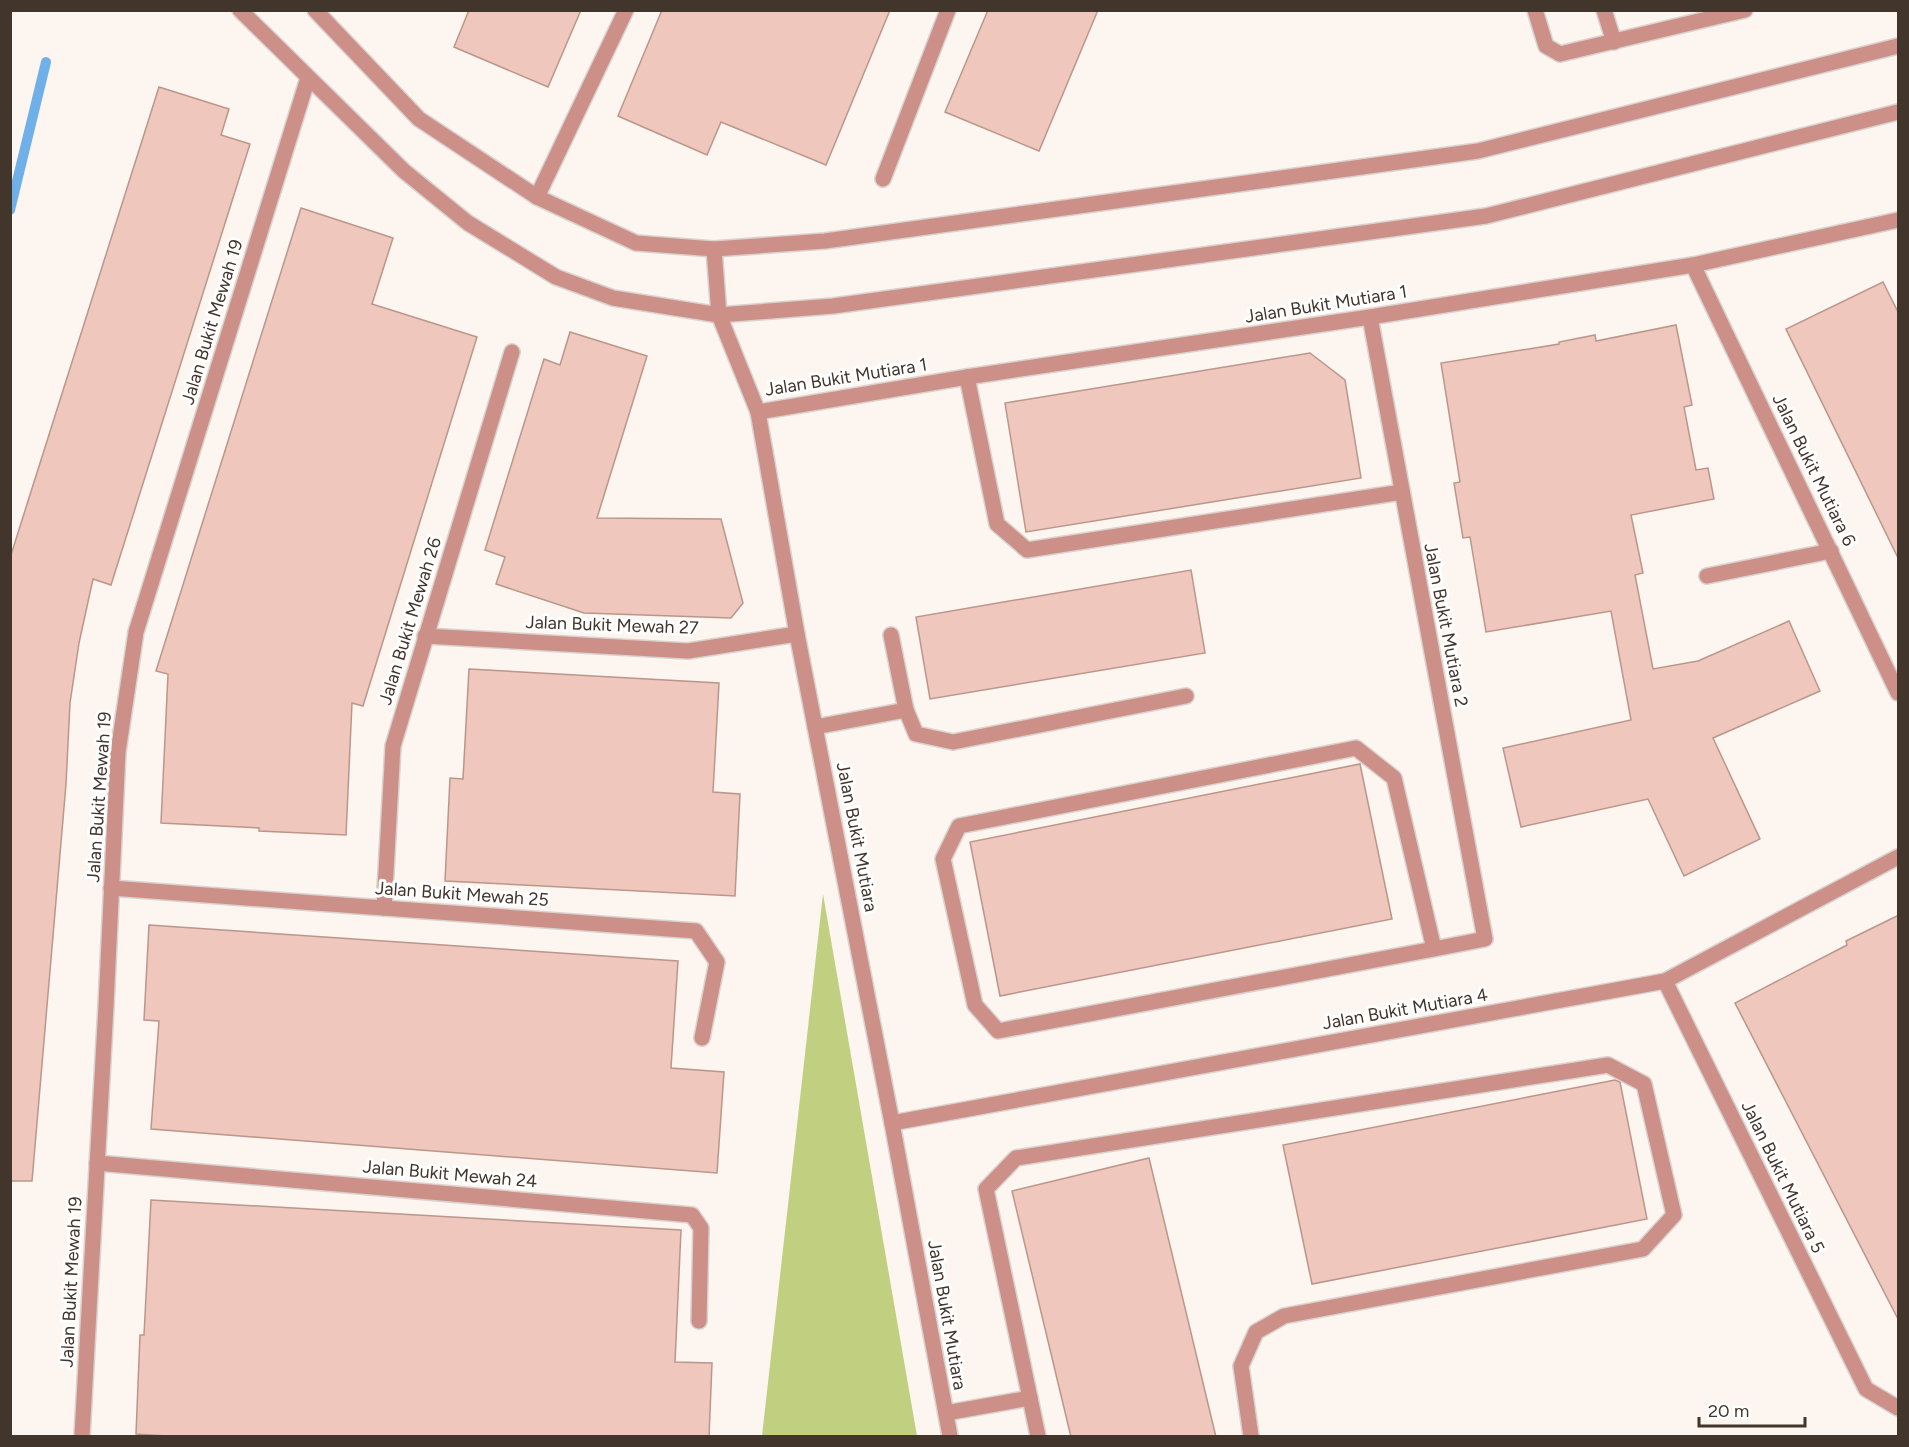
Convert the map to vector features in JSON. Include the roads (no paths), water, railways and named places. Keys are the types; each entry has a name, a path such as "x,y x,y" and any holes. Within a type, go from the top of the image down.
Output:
{"street":[{"path":"240,10 404,171 468,223 556,277 613,298 719,315 832,306 1486,216 1899,112"},
{"path":"315,10 419,119 537,197 636,243 714,249 825,242 1478,151 1899,45"},
{"path":"537,197 626,10"},
{"path":"883,179 948,10"},
{"path":"1535,10 1546,46 1560,54 1745,10"},
{"path":"1604,10 1614,42"},
{"name":"Jalan Bukit Mewah 19","path":"82,1437 118,752 136,632 308,78"},
{"name":"Jalan Bukit Mutiara 1","path":"758,412 967,377 1370,317 1693,265 1899,220"},
{"name":"Jalan Bukit Mutiara","path":"714,249 719,315 758,412 797,634 950,1437"},
{"name":"Jalan Bukit Mutiara 6","path":"1693,265 1899,693"},
{"name":"Jalan Bukit Mutiara 2","path":"1370,317 1485,939 1434,950"},
{"name":"Jalan Bukit Mewah 26","path":"384,908 393,746 512,352"},
{"path":"967,377 997,524 1027,550 1402,492"},
{"path":"1707,576 1831,552"},
{"name":"Jalan Bukit Mewah 27","path":"425,636 688,651 797,634"},
{"path":"891,635 906,710 916,734 953,742 1186,696"},
{"path":"815,727 906,710"},
{"path":"1356,747 1394,778 1434,950 998,1031 975,1005 943,859 959,826 1356,747"},
{"name":"Jalan Bukit Mutiara 4","path":"892,1123 1665,981 1899,857"},
{"name":"Jalan Bukit Mewah 25","path":"111,888 696,931 717,962 702,1038"},
{"name":"Jalan Bukit Mutiara 5","path":"1665,981 1866,1389 1899,1408"},
{"path":"1038,1437 986,1189 1016,1158 1608,1065 1644,1084 1674,1215 1643,1249 1284,1316 1256,1332 1241,1366 1251,1437"},
{"name":"Jalan Bukit Mewah 24","path":"97,1163 692,1215 700,1228 699,1320"},
{"path":"946,1413 1030,1398"}],"waterway":[{"path":"10,210 46,62"}]}
